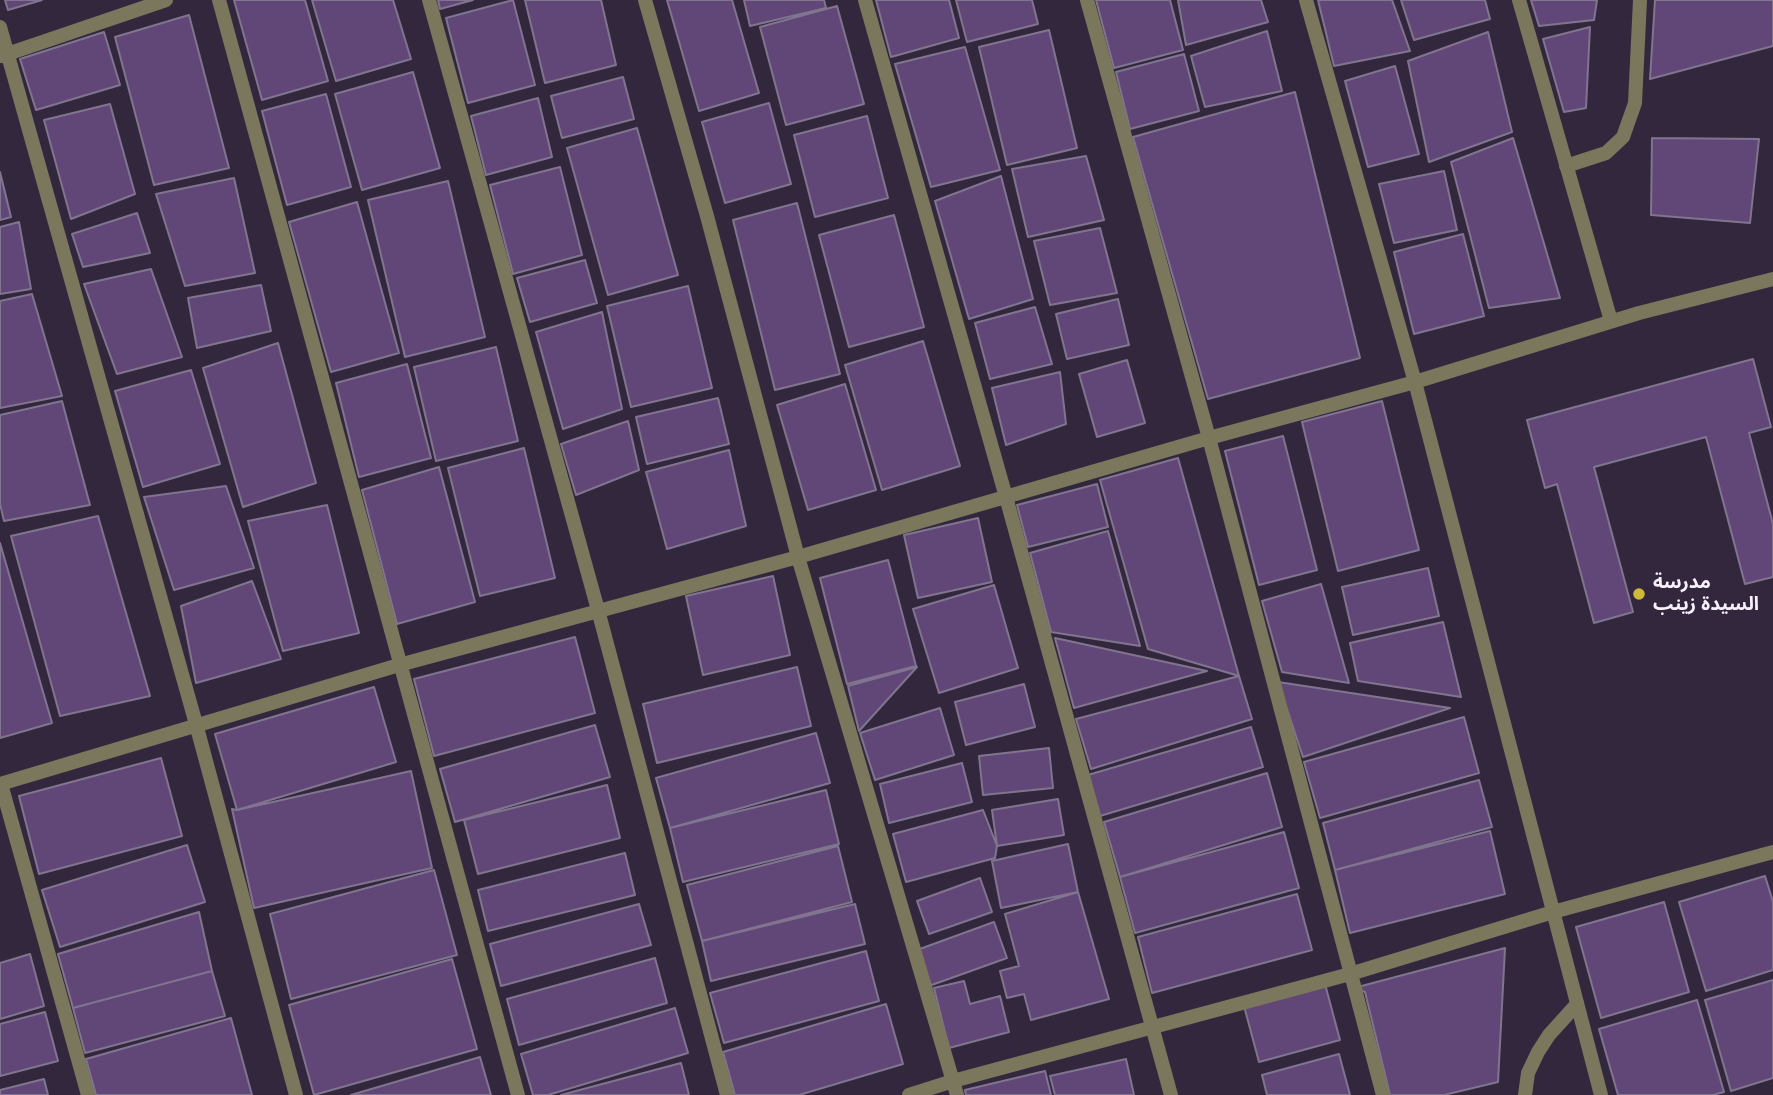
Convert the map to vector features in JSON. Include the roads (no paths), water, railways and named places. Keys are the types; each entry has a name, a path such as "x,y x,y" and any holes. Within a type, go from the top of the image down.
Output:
{"street":[{"path":"4,56 166,0"},
{"path":"219,0 518,1095"},
{"path":"429,0 598,610 727,1095"},
{"path":"645,0 707,216 798,557 955,1088"},
{"path":"865,0 1171,1095"},
{"path":"1087,0 1209,438 1383,1095"},
{"path":"1306,0 1415,382 1601,1095"},
{"path":"1519,0 1611,321"},
{"path":"1566,166 1606,153 1622,137 1635,103 1640,0"},
{"path":"0,27 4,56 196,724 296,1095"},
{"path":"88,1095 0,784 399,665 798,557 1209,438 1415,382 1611,321 1773,279"},
{"path":"909,1095 955,1088 1151,1027 1350,974 1553,912 1773,852"},
{"path":"1525,1095 1528,1073 1538,1052 1549,1035 1577,1004"}],"place":[{"name":"مدرسة السيدة زينب","path":"1639,594"}]}
